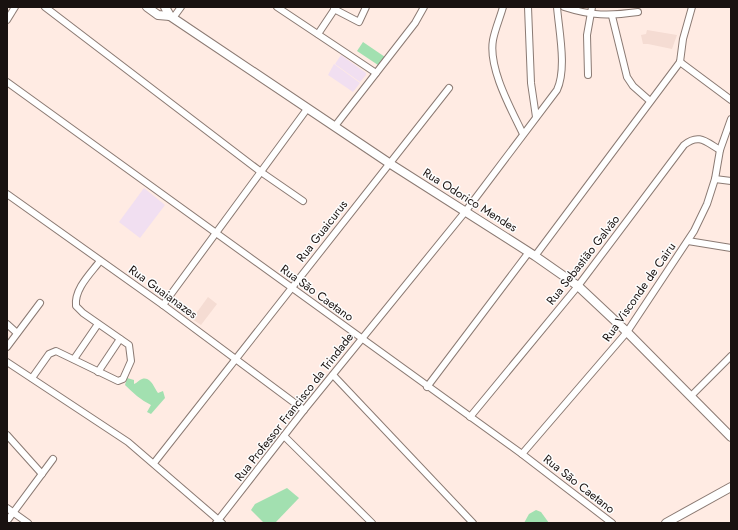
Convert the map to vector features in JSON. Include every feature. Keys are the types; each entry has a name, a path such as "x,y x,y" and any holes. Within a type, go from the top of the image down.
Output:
{"main road":[{"name":"Rua Odorico Mendes","path":"147,7 158,15 172,17"},
{"name":"Rua Odorico Mendes","path":"165,7 172,17 307,109 464,212 532,254 578,286 627,332 731,437"},
{"path":"666,523 731,487"}],"street":[{"path":"7,20 14,7"},
{"path":"45,7 84,39 261,172 303,201"},
{"path":"172,17 181,7"},
{"path":"277,7 376,73"},
{"path":"318,34 335,8 358,22 366,7"},
{"path":"335,126 415,23 424,7"},
{"path":"503,7 493,40 492,54 496,71 523,134"},
{"path":"528,7 531,83 536,117"},
{"name":"Rua Professor Francisco da Trindade","path":"219,522 304,410 464,212 560,84 561,70 557,7"},
{"path":"564,7 591,10 612,16 638,12"},
{"path":"427,387 680,62 692,7"},
{"path":"588,75 587,35 591,10"},
{"path":"612,16 627,77 633,86 650,101"},
{"path":"680,62 731,100"},
{"name":"Rua São Caetano","path":"7,82 427,387 522,454 612,523"},
{"name":"Rua Guaicurus","path":"154,463 237,360 448,88"},
{"path":"163,305 307,109"},
{"name":"Rua Visconde de Cairu","path":"522,454 627,332 688,241 707,204 715,179 720,150 731,119"},
{"name":"Rua Sebastião Galvão","path":"470,417 578,286 684,146 690,140 701,139 720,150"},
{"path":"715,179 731,181"},
{"name":"Rua Guaianazes","path":"7,194 163,305 304,410"},
{"path":"688,241 731,248"},
{"path":"32,378 53,351 59,351 118,381 123,379 131,361 129,345 79,310 76,303 81,288 100,261"},
{"path":"7,347 40,304"},
{"path":"7,324 17,333"},
{"path":"74,359 98,324"},
{"path":"98,372 120,339"},
{"path":"691,396 731,356"},
{"path":"7,362 92,417 154,463 219,522"},
{"path":"333,375 473,523"},
{"path":"7,435 42,474"},
{"path":"284,436 372,523"},
{"path":"7,521 53,459"},
{"path":"7,508 28,523"}],"shaded area":[{"path":"647,30 677,35 672,49 643,44 641,35 646,34"},
{"path":"341,55 366,73 360,82 335,64"},
{"path":"334,64 360,83 353,92 328,75"},
{"path":"144,188 165,205 140,238 119,222"},
{"path":"208,297 217,304 201,325 192,319"}],"green space":[{"path":"363,42 385,57 378,65 357,51"},
{"path":"127,378 134,380 134,384 142,379 148,379 158,393 163,391 165,398 151,414 147,412 151,405 137,396 125,385"},
{"path":"287,488 299,498 275,523 264,523 251,510 255,504"},
{"path":"536,510 541,512 549,523 524,523 529,514"}]}
